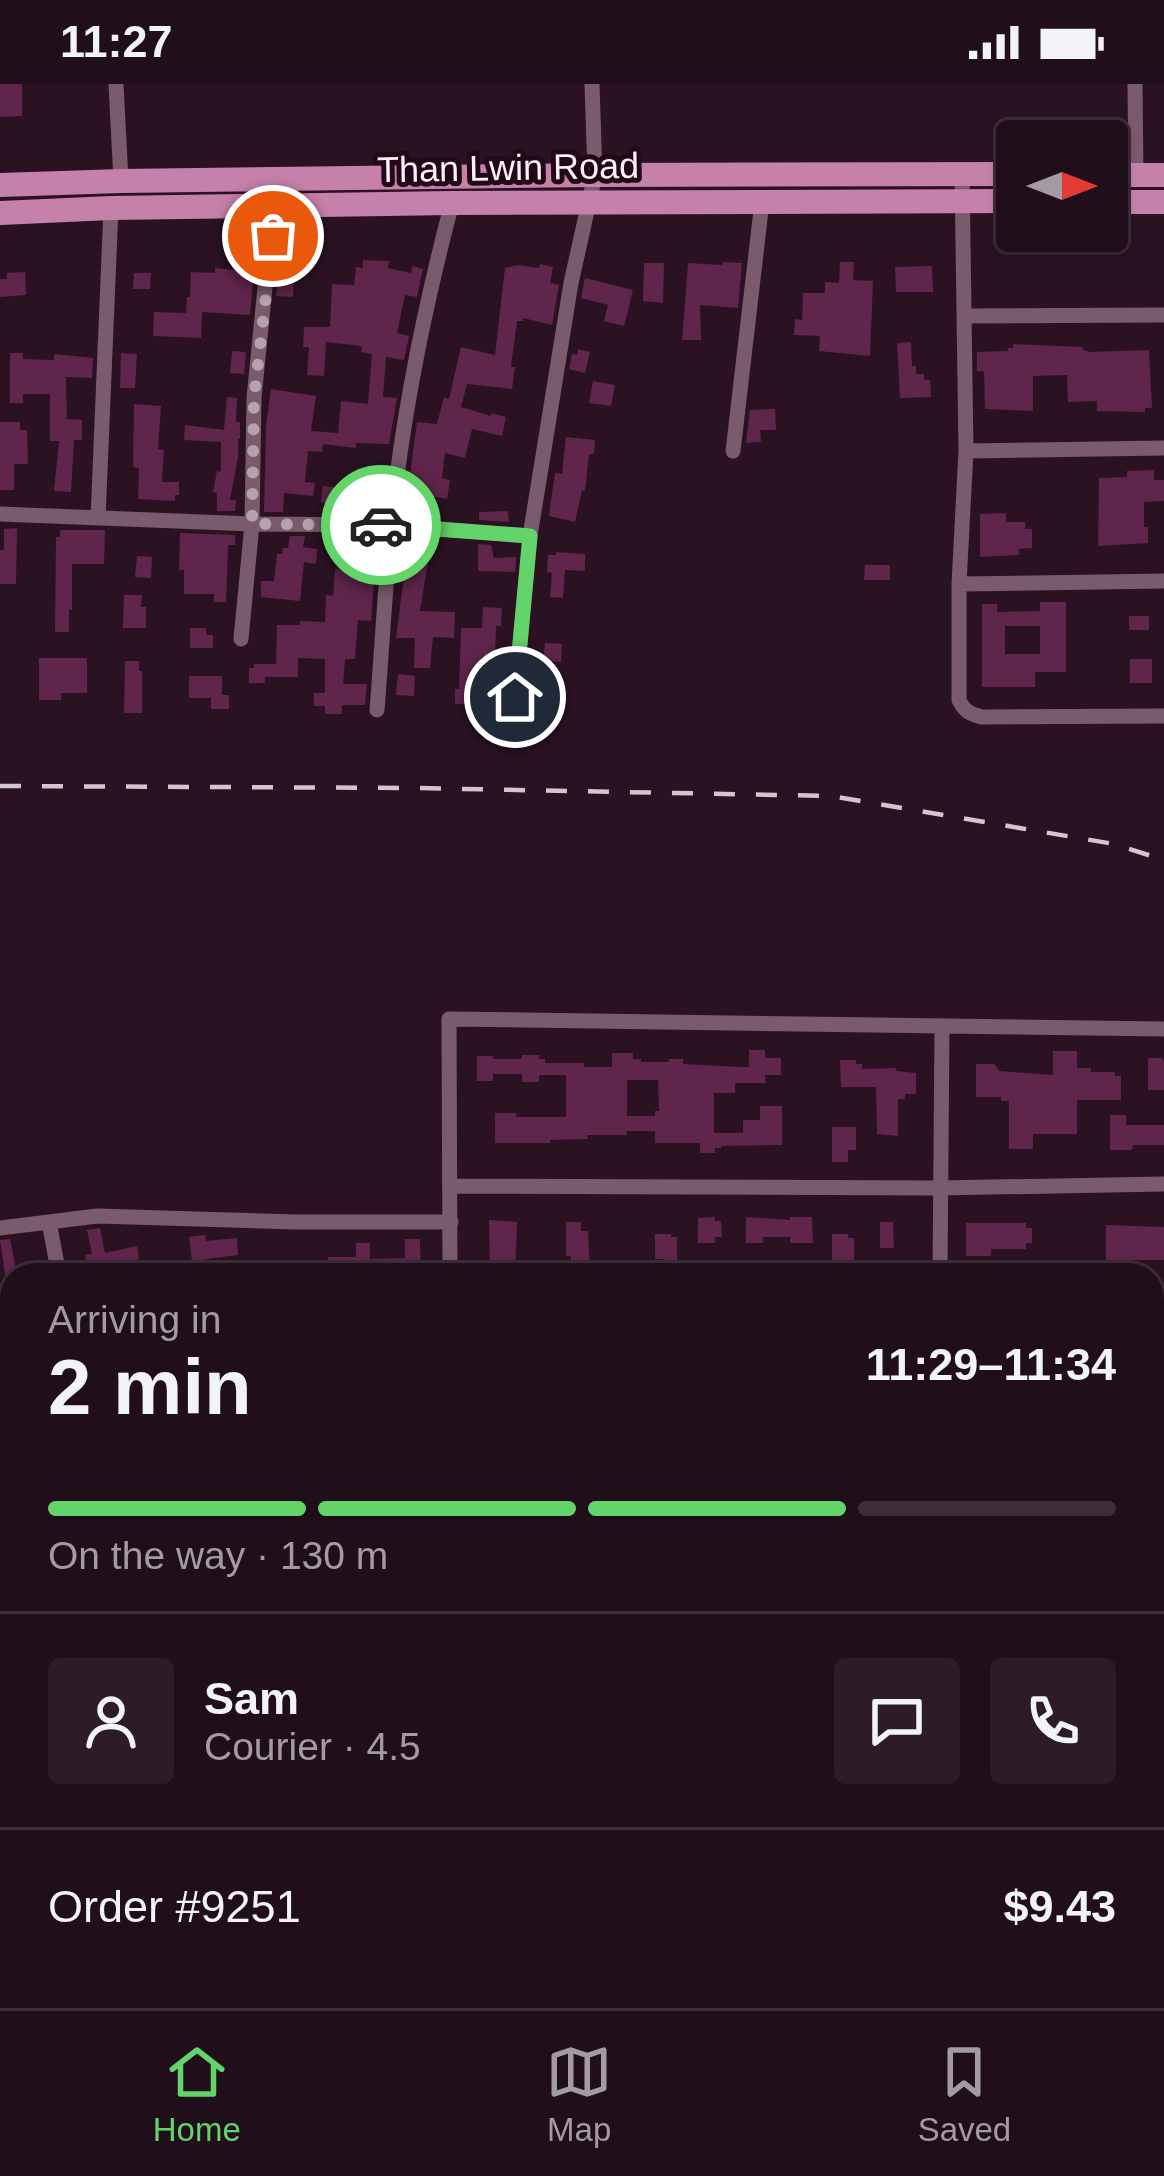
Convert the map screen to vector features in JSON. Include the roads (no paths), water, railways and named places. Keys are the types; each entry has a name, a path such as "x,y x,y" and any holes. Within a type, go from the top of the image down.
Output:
{"main road":[{"name":"Than Lwin Road","path":"0,185 996,174"},
{"path":"1128,176 1164,175"},
{"name":"Than Lwin Road","path":"0,213 452,203 996,202"},
{"path":"1128,202 1164,202"}],"street":[{"path":"116,84 122,181"},
{"path":"515,697 530,536 571,283 595,175 592,84"},
{"path":"1135,84 1136,176"},
{"path":"962,173 966,451 958,688 963,709 973,715 1164,716"},
{"path":"733,452 762,202"},
{"path":"377,710 405,427 430,288 452,203"},
{"path":"241,639 252,524 254,398 278,206"},
{"path":"98,518 111,208"},
{"path":"964,316 1164,315"},
{"path":"966,451 1164,448"},
{"path":"0,514 392,525 530,536"},
{"path":"959,584 1164,581"},
{"path":"450,1263 448,1018 1164,1030"},
{"path":"940,1263 942,1028"},
{"path":"451,1186 1164,1184"},
{"path":"0,1228 97,1216 451,1222"},
{"path":"49,1222 56,1263"}],"railway":[{"path":"0,786 831,796 1114,844 1164,860"}]}
